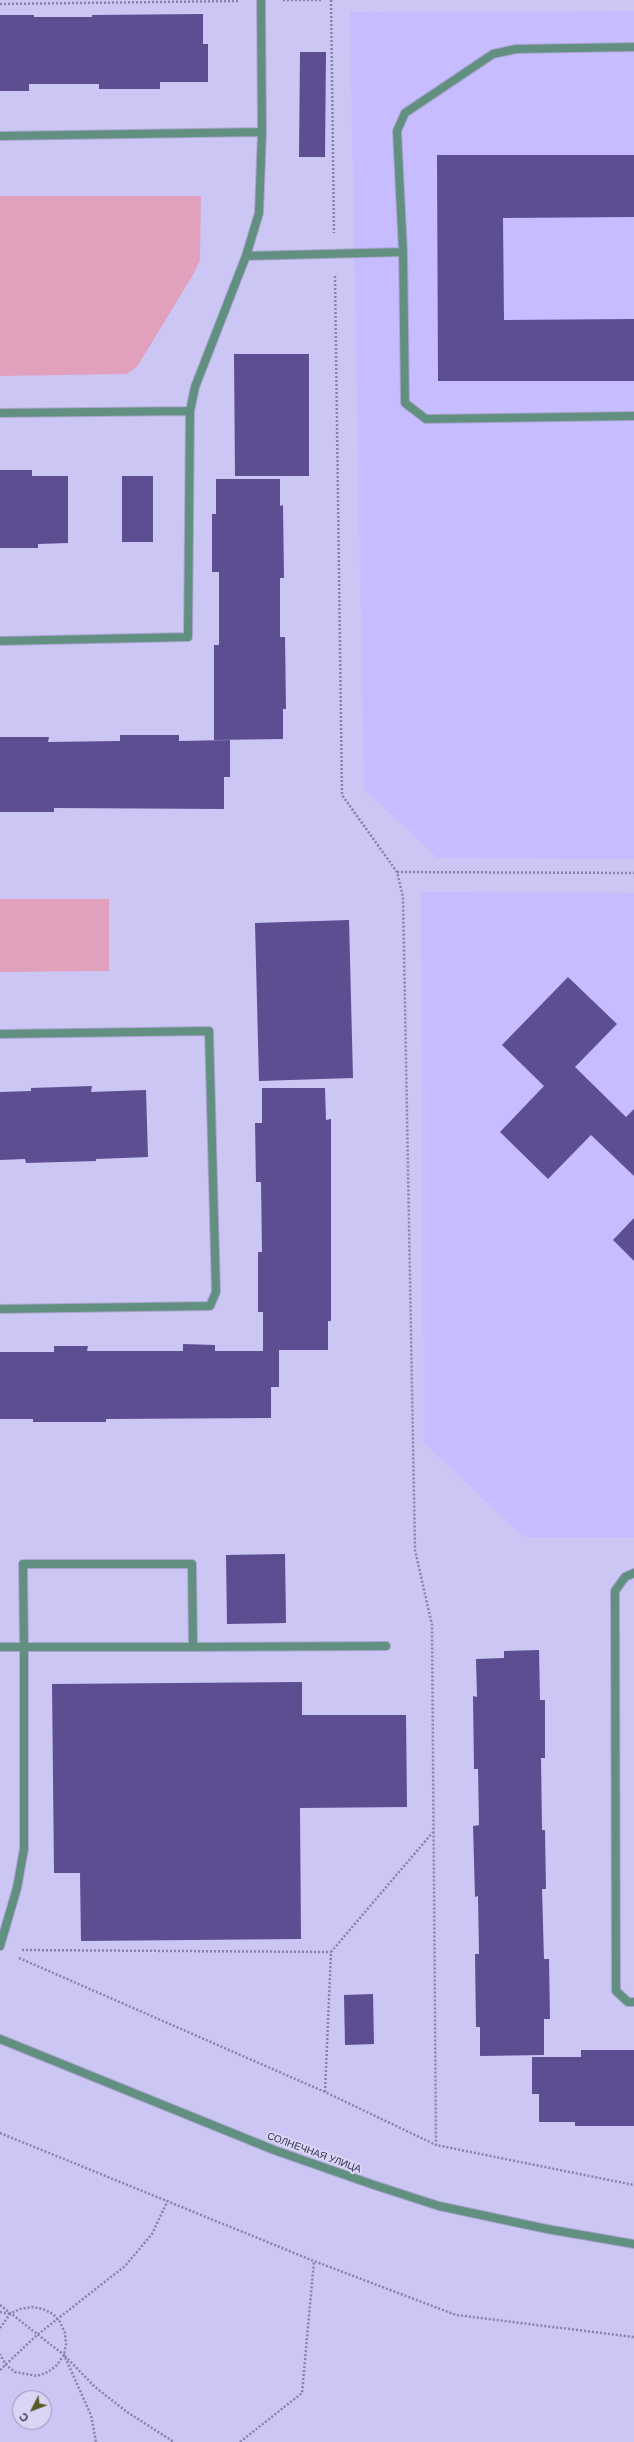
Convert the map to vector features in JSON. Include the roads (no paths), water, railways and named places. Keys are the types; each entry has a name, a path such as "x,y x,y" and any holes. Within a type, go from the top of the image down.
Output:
{"street":[{"path":"0,640 188,637 190,411 195,387 246,256 259,212 262,132 261,0"},
{"path":"634,48 516,49 493,54 405,113 397,131 403,252 405,403 426,418 634,416"},
{"path":"0,136 262,132"},
{"path":"246,256 334,255 403,252"},
{"path":"0,413 190,411"},
{"path":"0,1034 209,1031 216,1292 210,1306 0,1309"},
{"path":"0,1946 17,1888 24,1849 23,1564 192,1564 193,1647"},
{"path":"634,1573 625,1577 615,1591 616,1991 628,2002 634,2002"},
{"path":"0,1647 386,1646"},
{"name":"СОЛНЕЧНАЯ УЛИЦА","path":"0,2039 266,2147 374,2185 439,2206 546,2229 634,2244"}]}
